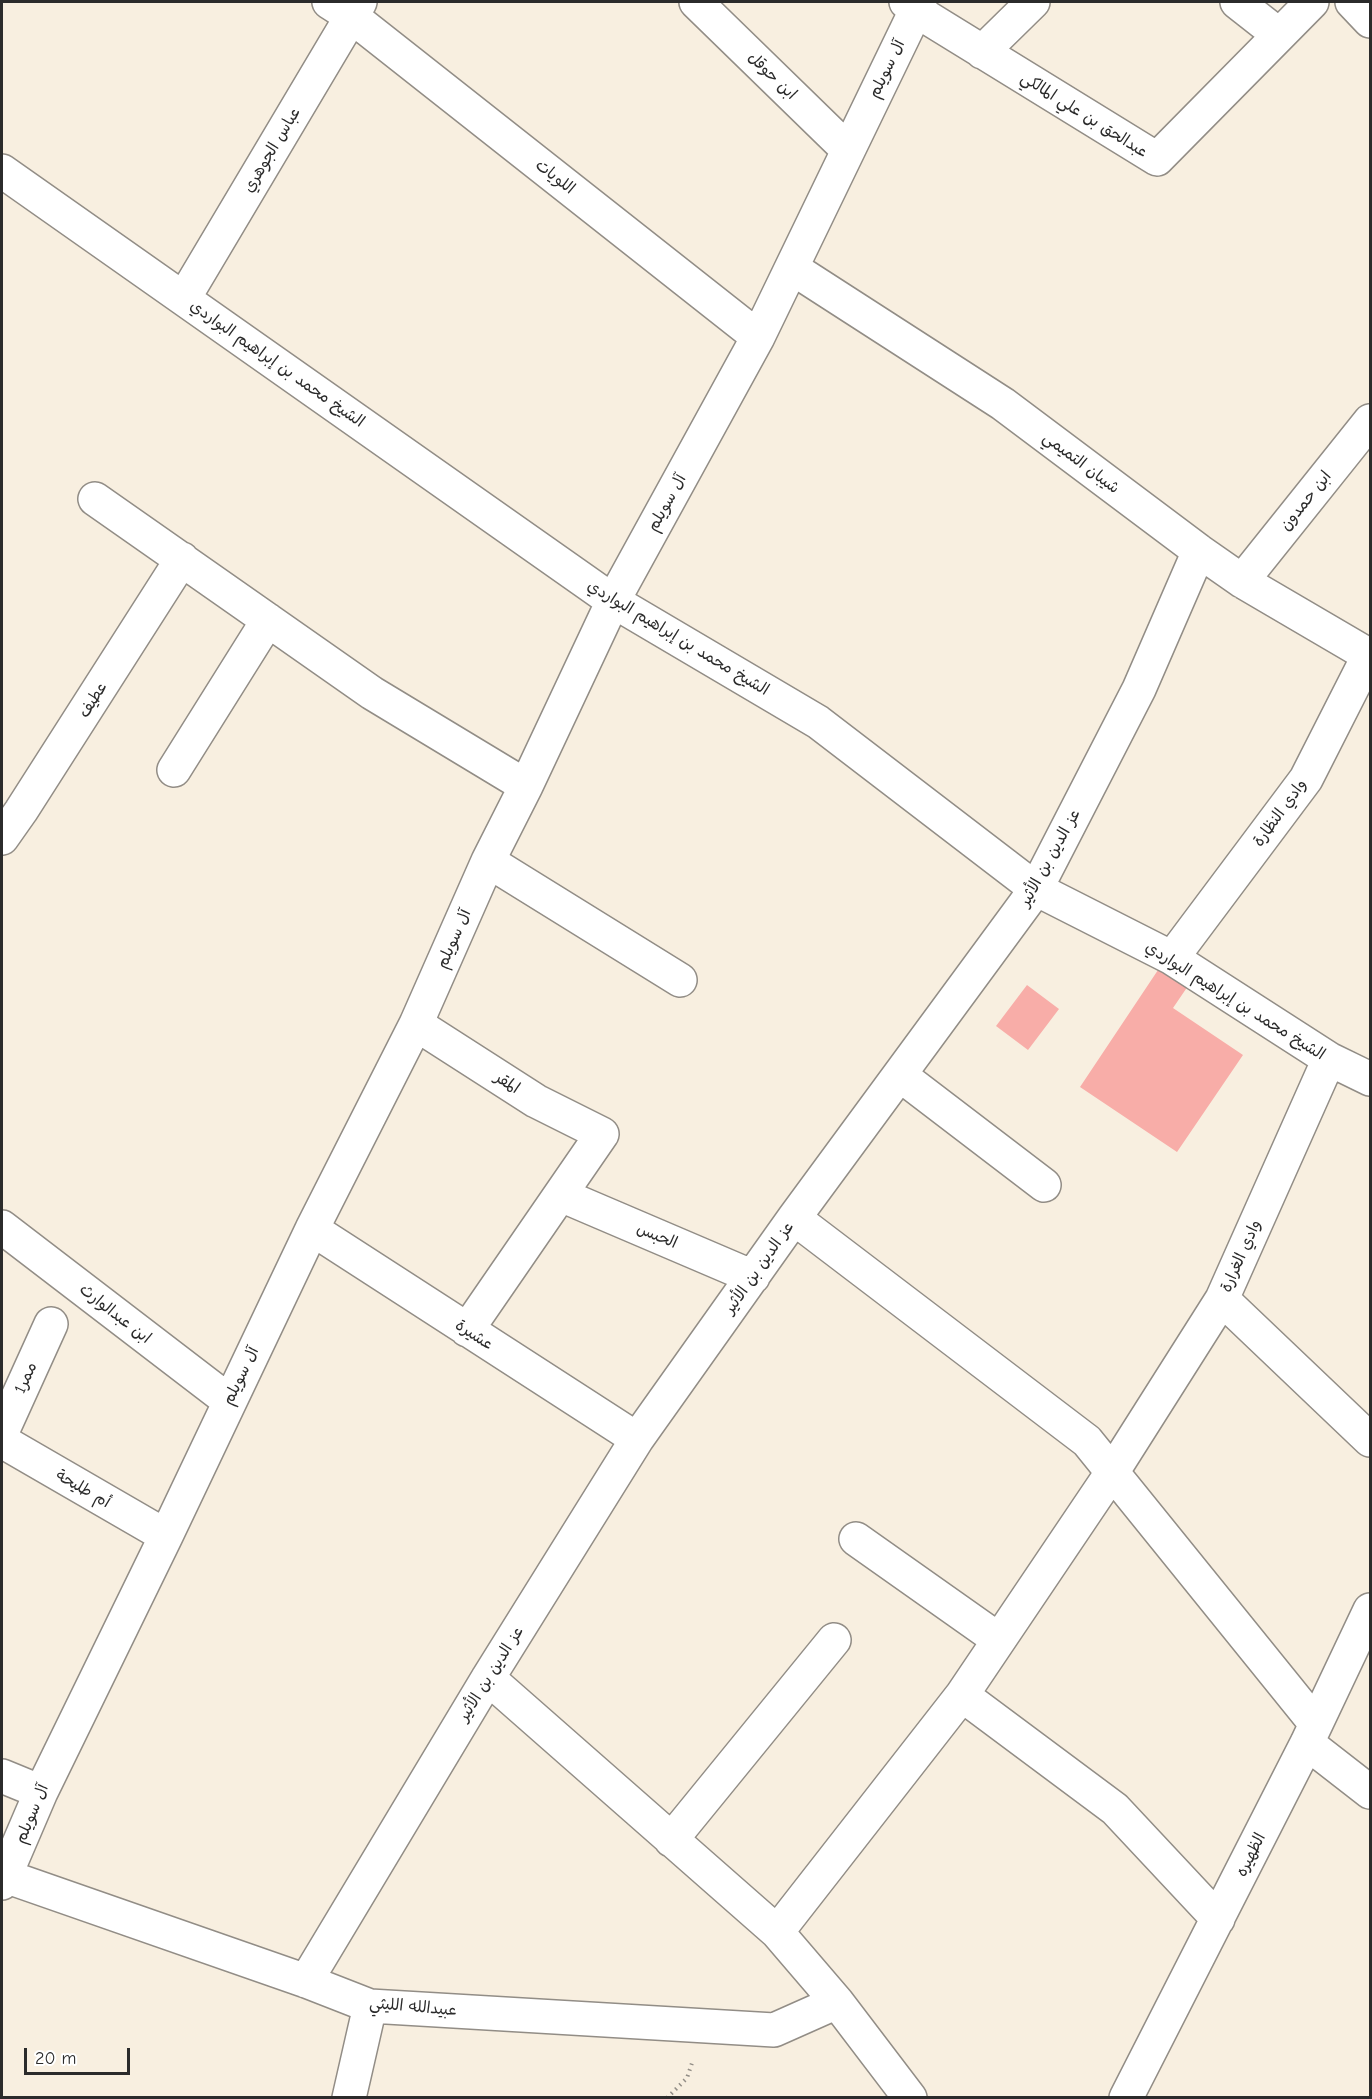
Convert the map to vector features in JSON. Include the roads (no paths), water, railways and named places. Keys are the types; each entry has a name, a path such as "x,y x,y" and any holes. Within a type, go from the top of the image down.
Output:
{"street":[{"name":"ابن حوقل","path":"696,2 848,150"},
{"path":"982,52 1033,2"},
{"path":"1237,2 1279,35"},
{"name":"عبدالحق بن علي المالكي","path":"914,4 982,52 1157,159 1312,2"},
{"path":"1352,2 1371,21"},
{"name":"آل سويلم","path":"3,1880 41,1792 166,1536 228,1401 312,1229 417,1024 488,861 613,601 758,337 848,150 914,4"},
{"name":"عباس الجوهري","path":"184,298 347,6"},
{"name":"اللويات","path":"347,6 758,337"},
{"name":"الشيخ محمد بن إبراهيم البواردي","path":"2,171 613,601 818,722 1036,889 1172,958 1329,1059 1371,1079"},
{"name":"شيبان التميمي","path":"792,268 1003,404 1242,581 1370,655"},
{"name":"ابن حمدون","path":"1242,581 1371,421"},
{"path":"95,499 372,693 526,786"},
{"name":"عز الدين بن الأثير","path":"306,1981 488,1678 638,1439 794,1218 1036,889 1139,689 1199,551"},
{"name":"عطيف","path":"2,838 21,812 182,559"},
{"path":"174,770 267,620"},
{"name":"وادي النظارة","path":"1172,958 1306,779 1370,655"},
{"path":"488,861 680,980"},
{"name":"المقر","path":"417,1024 536,1101 602,1134 561,1195"},
{"name":"وادي الغرارة","path":"1329,1059 1222,1299 1371,1440"},
{"path":"900,1075 1044,1185"},
{"path":"467,1330 561,1195"},
{"name":"الحبس","path":"561,1195 753,1277"},
{"path":"794,1218 1087,1441 1113,1471 1311,1733 1365,1778"},
{"name":"ابن عبدالوارث","path":"2,1227 228,1401"},
{"name":"عشيرة","path":"312,1229 638,1439"},
{"path":"777,1932 962,1695 1113,1471 1222,1299"},
{"name":"ممر1","path":"2,1432 51,1324"},
{"name":"أم طليحة","path":"2,1441 166,1536"},
{"path":"856,1539 999,1640"},
{"name":"الظهيره","path":"1126,2097 1218,1920 1371,1610"},
{"path":"672,1840 834,1640"},
{"path":"488,1678 777,1932 837,2002 910,2097"},
{"path":"962,1695 1115,1809 1218,1920"},
{"path":"2,1776 41,1792"},
{"name":"عبيدالله الليثي","path":"3,1880 306,1981 370,2006 774,2030 837,2002"},
{"path":"349,2097 370,2006"}]}
